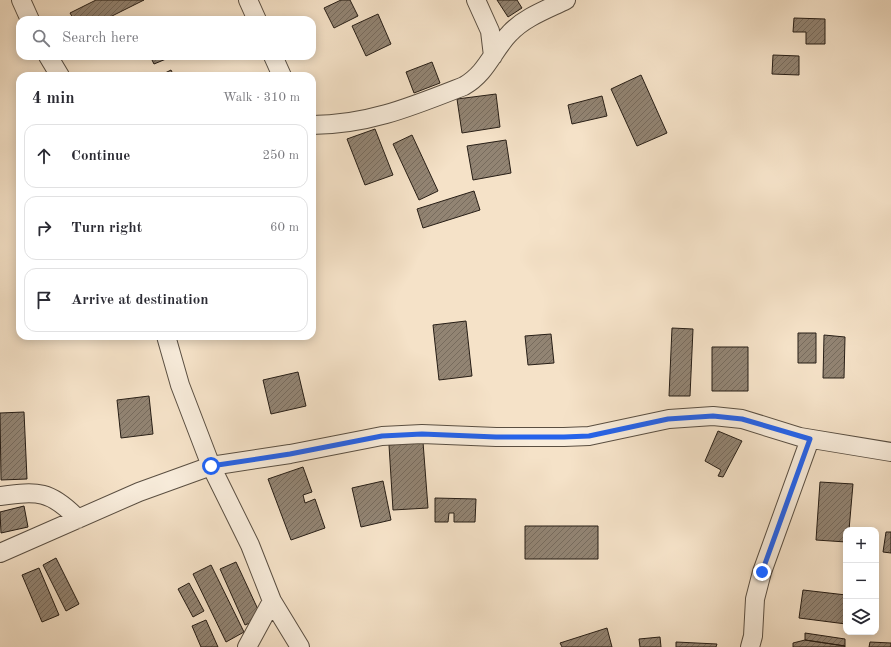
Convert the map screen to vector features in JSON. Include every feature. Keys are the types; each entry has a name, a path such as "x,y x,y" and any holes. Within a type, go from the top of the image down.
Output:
{"street":[{"path":"21,0 28,16"},
{"path":"248,0 255,16"},
{"path":"476,0 490,31 493,56"},
{"path":"316,125 339,125 398,112 474,80 483,72 510,33 538,14 566,0"},
{"path":"490,31 510,33"},
{"path":"50,60 58,72"},
{"path":"275,60 280,72"},
{"path":"167,340 180,385 211,466 250,545 272,601 300,647"},
{"path":"0,553 139,492 211,466 290,454 382,436 422,434 496,437 589,436 668,419 713,416 742,419 810,439 891,452"},
{"path":"750,647 753,636 755,599 762,572 810,439"},
{"path":"0,496 22,493 50,496 64,505 78,519"},
{"path":"247,647 272,601"}],"building":[{"path":"96,0 144,0 112,16 72,16 70,13"},
{"path":"341,0 350,0 358,16 334,28 324,8"},
{"path":"497,0 517,0 522,8 508,17"},
{"path":"378,14 391,44 366,56 352,26"},
{"path":"794,18 825,19 825,44 806,44 806,32 793,32"},
{"path":"773,55 799,56 799,75 772,74"},
{"path":"152,60 164,60 154,64"},
{"path":"432,62 440,83 414,93 406,72"},
{"path":"641,75 667,133 637,146 611,89"},
{"path":"496,94 500,127 462,133 457,99"},
{"path":"602,96 607,116 572,124 568,105"},
{"path":"375,129 393,175 365,185 347,139"},
{"path":"412,135 438,191 419,200 393,144"},
{"path":"506,140 511,173 473,180 467,146"},
{"path":"474,191 480,210 423,228 417,209"},
{"path":"466,321 472,376 439,380 433,325"},
{"path":"672,328 693,329 690,396 669,396"},
{"path":"798,333 816,333 816,363 798,363"},
{"path":"551,334 554,363 528,365 525,336"},
{"path":"824,335 845,337 844,378 823,378"},
{"path":"712,347 748,347 748,391 712,391"},
{"path":"298,372 306,406 271,414 263,380"},
{"path":"149,396 153,434 121,438 117,400"},
{"path":"24,412 27,479 1,480 0,413"},
{"path":"718,431 742,441 723,477 718,476 721,470 705,461"},
{"path":"423,442 428,508 393,510 389,445"},
{"path":"303,467 312,492 303,495 305,503 315,499 325,528 291,540 268,479"},
{"path":"383,481 391,520 361,527 352,488"},
{"path":"820,482 853,484 849,527 843,527 843,542 816,540"},
{"path":"435,498 476,499 475,522 454,522 454,513 449,513 448,522 435,522"},
{"path":"24,506 28,527 1,533 0,512"},
{"path":"525,526 598,526 598,559 525,559"},
{"path":"886,532 891,532 891,553 883,552"},
{"path":"56,558 79,604 66,611 43,565"},
{"path":"236,562 262,618 245,625 220,569"},
{"path":"211,565 244,632 226,642 193,574"},
{"path":"39,568 59,615 42,622 22,575"},
{"path":"189,583 204,611 193,617 178,589"},
{"path":"803,590 843,595 843,624 799,618"},
{"path":"206,620 218,647 201,647 192,626"},
{"path":"607,628 612,647 562,647 560,643"},
{"path":"805,633 845,639 845,646 805,640"},
{"path":"660,637 661,647 640,647 639,639"},
{"path":"805,640 845,647 793,647 793,643"},
{"path":"676,642 717,644 716,647 676,647"},
{"path":"870,642 891,643 891,647 869,647"}],"route":[{"path":"211,466 240,463 382,436 422,434 496,437 589,436 668,419 713,416 742,419 810,439 762,572"}]}
